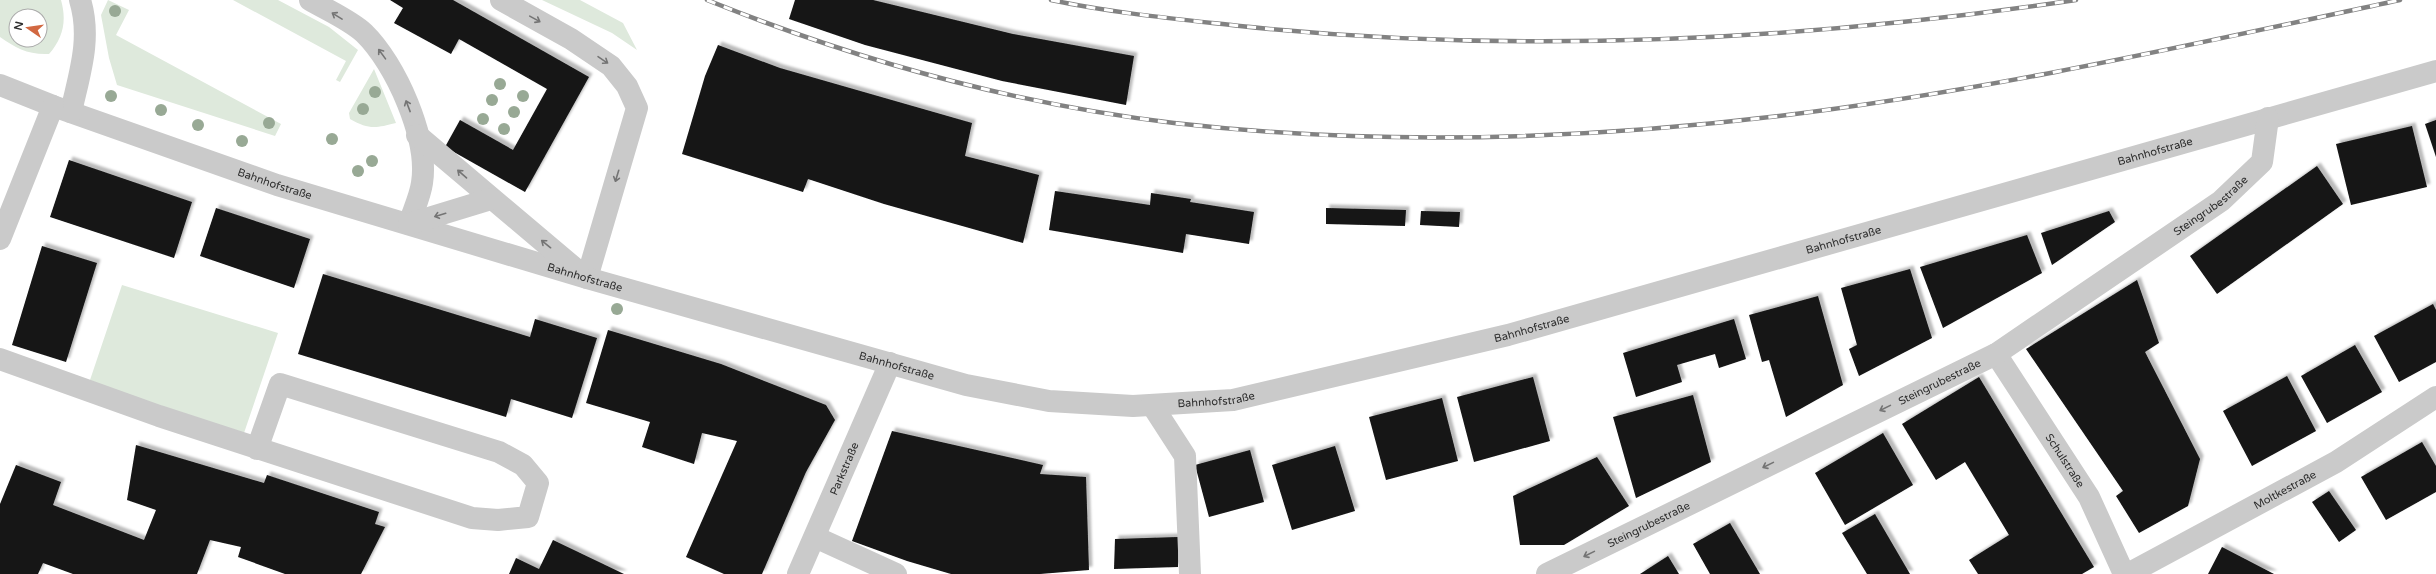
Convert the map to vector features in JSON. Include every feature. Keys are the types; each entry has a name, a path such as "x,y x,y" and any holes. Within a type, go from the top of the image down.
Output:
{"street":[{"path":"0,239 62,109 85,50 85,29 80,0"},
{"path":"310,0 363,32 382,52 397,77 417,135 422,159 422,184 409,224"},
{"path":"417,135 491,200 587,278 637,108 627,86 611,66 571,39 501,0"},
{"name":"Bahnhofstraße","path":"0,85 62,109 277,185 587,278 966,385 1049,401 1152,405 1233,400 1508,335 2436,71"},
{"name":"Steingrubestraße","path":"1547,574 1996,354 2221,200 2262,162 2268,118"},
{"path":"409,224 491,200"},
{"name":"Schulstraße","path":"1996,354 2089,497 2124,574"},
{"path":"0,359 67,385 257,449 472,518 498,520 528,517 538,483 524,465 499,452 280,384 257,449"},
{"name":"Parkstraße","path":"798,574 890,363"},
{"name":"Moltkestraße","path":"2128,574 2336,462 2436,396"},
{"path":"1152,405 1185,456 1190,574"},
{"path":"815,537 896,574"}],"shaded area":[{"path":"0,0 61,0 64,22 58,42 49,54 28,52 19,48 48,48 48,8 8,8 8,42 0,37"},
{"path":"108,0 129,10 116,35 281,124 275,136 117,85 109,58 101,15"},
{"path":"233,0 278,0 329,27 358,50 340,82 336,80 346,61"},
{"path":"542,0 580,0 623,23 637,50 612,33"},
{"path":"374,69 396,123 373,127 362,125 350,119 349,113"},
{"path":"122,285 278,333 244,433 89,383"}],"building":[{"path":"390,0 453,0 589,77 525,192 445,147 460,120 513,150 547,89 459,39 451,54 394,23 403,8"},
{"path":"795,0 873,0 1013,34 1134,56 1126,105 1002,81 865,45 789,19"},
{"path":"718,45 780,68 972,123 965,156 1039,175 1023,243 884,204 808,179 803,192 682,154 705,76"},
{"path":"2436,120 2436,157 2425,124"},
{"path":"2412,126 2427,187 2351,205 2336,144"},
{"path":"69,160 192,202 174,258 50,217"},
{"path":"2317,166 2343,204 2217,294 2190,256"},
{"path":"1055,191 1150,205 1151,193 1191,199 1190,202 1254,212 1249,244 1186,234 1183,253 1049,230"},
{"path":"216,208 310,239 294,288 200,256"},
{"path":"1326,208 1406,210 1405,226 1326,224"},
{"path":"1421,211 1460,212 1459,227 1420,225"},
{"path":"2109,211 2115,222 2052,265 2041,233"},
{"path":"2027,235 2042,273 1943,328 1920,267"},
{"path":"42,246 97,263 66,362 12,345"},
{"path":"1910,269 1932,338 1859,376 1849,349 1857,345 1841,288"},
{"path":"323,274 530,337 535,319 597,338 572,418 511,399 506,417 298,354"},
{"path":"2137,280 2159,343 2145,352 2200,459 2188,506 2139,533 2116,496 2123,491 2026,349"},
{"path":"1818,296 1843,385 1786,417 1769,360 1762,362 1749,315"},
{"path":"2433,304 2436,310 2436,362 2399,382 2374,336"},
{"path":"1734,319 1746,359 1719,368 1715,354 1677,365 1682,382 1636,397 1623,353"},
{"path":"608,330 721,364 826,405 835,420 806,472 762,574 724,574 686,557 737,441 702,433 694,464 642,447 650,422 586,403"},
{"path":"2355,345 2382,392 2327,423 2301,376"},
{"path":"2287,376 2316,431 2252,466 2223,411"},
{"path":"1533,377 1550,441 1474,462 1457,397"},
{"path":"1979,377 2094,567 2082,574 1978,574 1969,560 2009,535 1965,462 1936,480 1902,424"},
{"path":"1693,395 1711,462 1636,498 1613,417"},
{"path":"1442,398 1458,461 1386,480 1369,417"},
{"path":"892,431 1043,465 1040,474 1086,477 1089,570 1040,574 951,574 907,561 852,541"},
{"path":"1883,433 1913,485 1845,525 1815,473"},
{"path":"2422,442 2436,466 2436,492 2386,520 2361,477"},
{"path":"136,445 264,483 267,475 379,512 375,524 385,527 361,574 285,574 238,557 241,547 210,540 197,574 73,574 43,563 38,574 0,574 0,504 16,465 61,482 53,505 144,540 156,510 127,500"},
{"path":"1335,446 1355,511 1292,530 1272,465"},
{"path":"1250,450 1264,502 1209,517 1195,465"},
{"path":"1597,457 1629,506 1564,545 1520,545 1513,496"},
{"path":"2329,491 2356,530 2339,542 2312,502"},
{"path":"1875,514 1910,574 1867,574 1842,533"},
{"path":"1730,523 1760,574 1710,574 1693,544"},
{"path":"1178,537 1178,567 1114,569 1115,539"},
{"path":"553,540 624,574 509,574 516,558 539,569"},
{"path":"2222,547 2274,574 2208,574"},
{"path":"1668,556 1679,574 1640,574"}],"railway":[{"path":"707,0 763,22 878,60 995,92 1054,104 1114,115 1174,123 1325,135 1401,137 1552,135 1628,130 1704,124 1857,106 1935,94 2091,65 2400,0"},
{"path":"1051,0 1098,9 1169,18 1344,35 1449,40 1554,41 1659,39 1763,34 1972,14 2076,0"}]}
